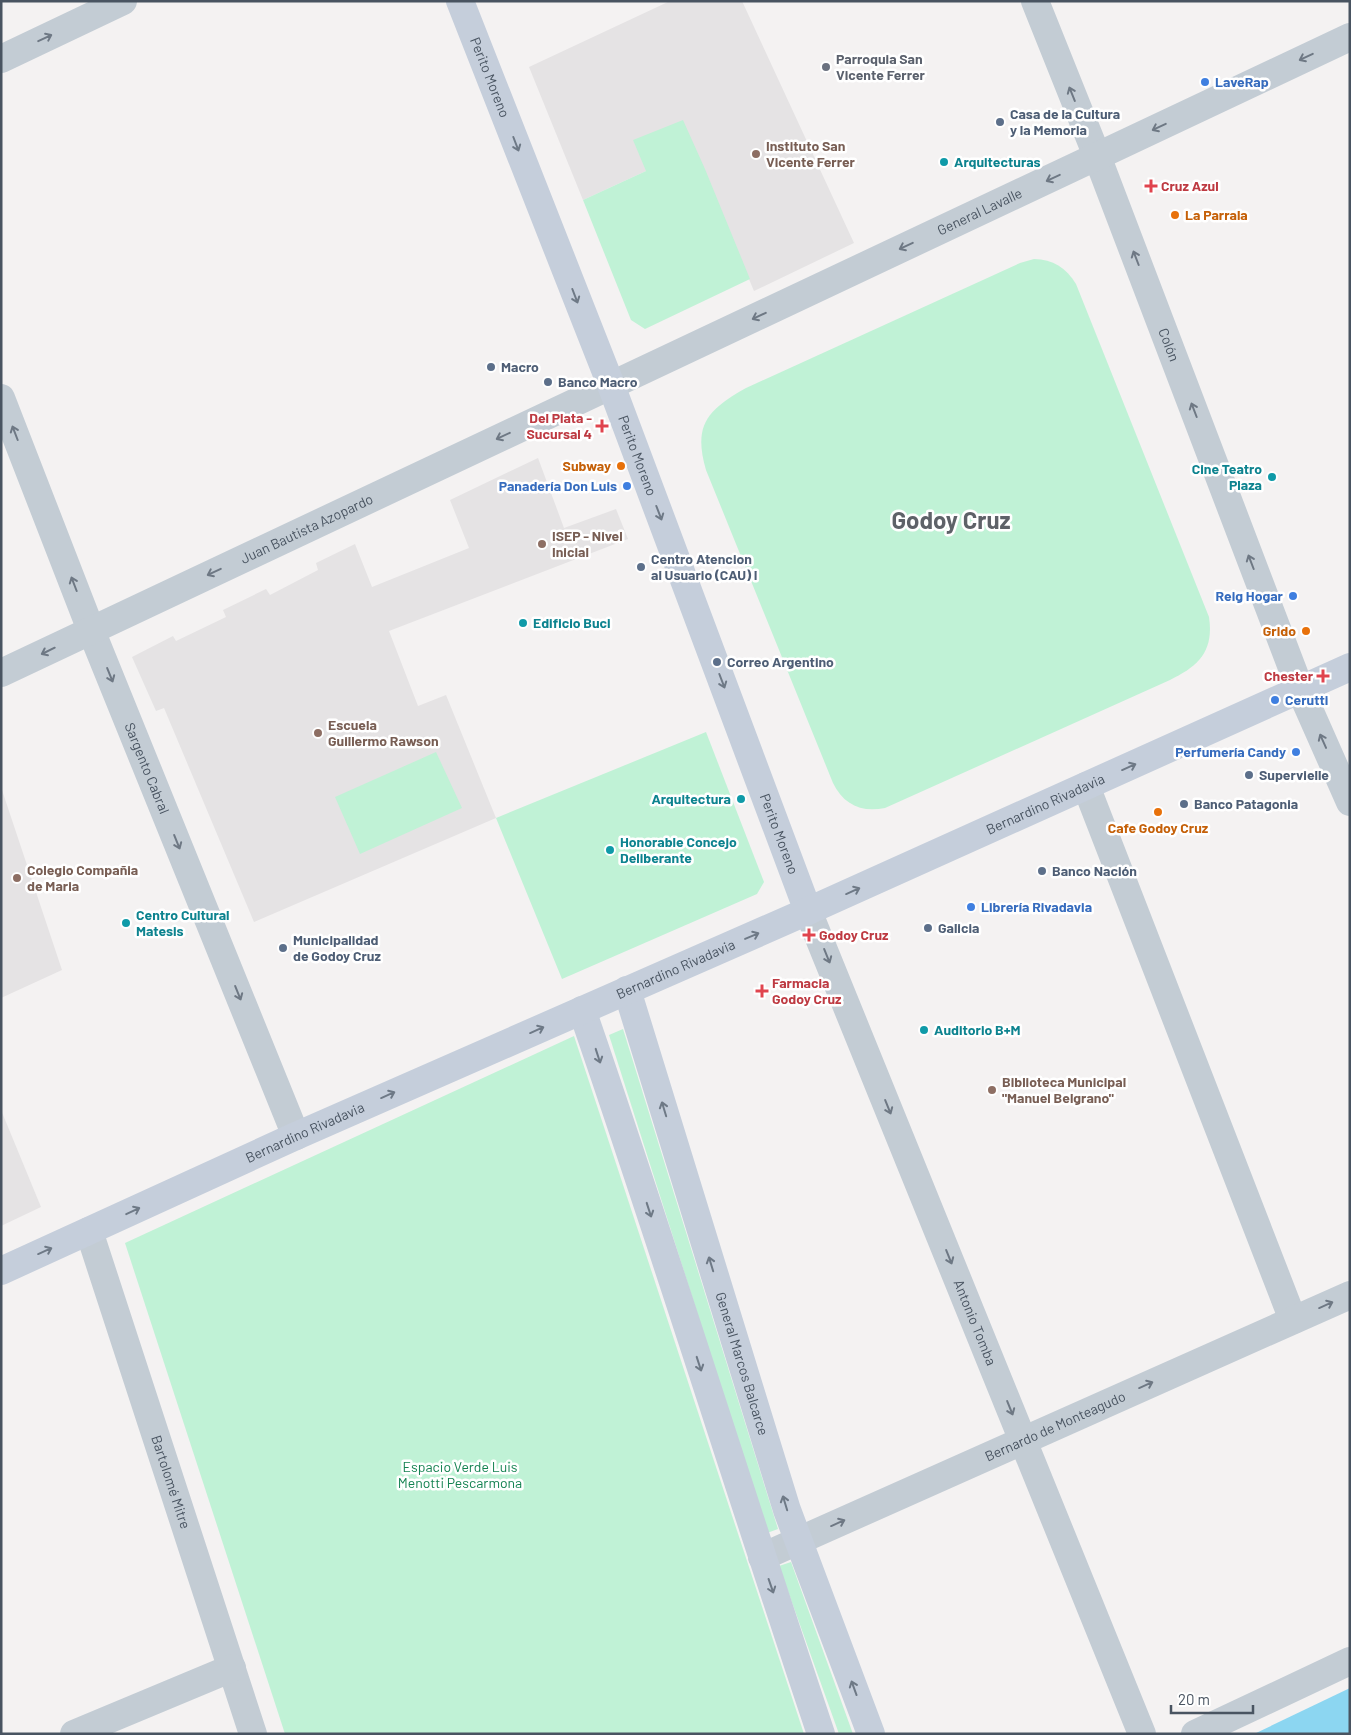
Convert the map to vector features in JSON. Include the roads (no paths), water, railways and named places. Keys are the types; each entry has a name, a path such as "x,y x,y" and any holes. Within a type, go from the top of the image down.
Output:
{"main road":[{"name":"Perito Moreno","path":"460,1 611,385 808,911"},
{"name":"Bernardino Rivadavia","path":"1,1270 296,1136 808,911 1350,667"},
{"name":"General Marcos Balcarce","path":"627,990 787,1510 871,1734"},
{"path":"582,1010 821,1734"}],"street":[{"path":"1,59 123,1"},
{"name":"Colón","path":"1035,1 1097,156 1300,689 1350,802"},
{"name":"General Lavalle","path":"611,385 1350,37"},
{"name":"Juan Bautista Azopardo","path":"1,673 611,385"},
{"name":"Sargento Cabral","path":"1,398 92,630 296,1136"},
{"path":"1086,786 1293,1320"},
{"name":"Antonio Tomba","path":"808,911 1142,1734"},
{"name":"Bartolomé Mitre","path":"89,1231 253,1734"},
{"name":"Bernardo de Monteagudo","path":"762,1557 1023,1439 1350,1295"},
{"path":"1195,1734 1350,1661"},
{"path":"74,1734 232,1668"}],"water":[{"path":"1350,1688 1350,1734 1254,1734"}],"place":[{"name":"Parroquia San Vicente Ferrer","path":"826,67"},
{"name":"LaveRap","path":"1205,82"},
{"name":"Casa de la Cultura y la Memoria","path":"1000,122"},
{"name":"Instituto San Vicente Ferrer","path":"756,154"},
{"name":"Arquitecturas","path":"944,162"},
{"name":"Cruz Azul","path":"1151,186"},
{"name":"La Parrala","path":"1175,215"},
{"name":"Macro","path":"491,367"},
{"name":"Banco Macro","path":"548,382"},
{"name":"Del Plata - Sucursal 4","path":"602,426"},
{"name":"Subway","path":"621,466"},
{"name":"Cine Teatro Plaza","path":"1272,477"},
{"name":"Panadería Don Luis","path":"627,486"},
{"name":"ISEP - Nivel Inicial","path":"542,544"},
{"name":"Centro Atencion al Usuario (CAU) I","path":"641,567"},
{"name":"Reig Hogar","path":"1293,596"},
{"name":"Edificio Buci","path":"523,623"},
{"name":"Grido","path":"1306,631"},
{"name":"Correo Argentino","path":"717,662"},
{"name":"Chester","path":"1323,676"},
{"name":"Cerutti","path":"1275,700"},
{"name":"Escuela Guillermo Rawson","path":"318,733"},
{"name":"Perfumería Candy","path":"1296,752"},
{"name":"Supervielle","path":"1249,775"},
{"name":"Arquitectura","path":"741,799"},
{"name":"Banco Patagonia","path":"1184,804"},
{"name":"Cafe Godoy Cruz","path":"1158,812"},
{"name":"Honorable Concejo Deliberante","path":"610,850"},
{"name":"Banco Nación","path":"1042,871"},
{"name":"Colegio Compañia de Maria","path":"17,878"},
{"name":"Librería Rivadavia","path":"971,907"},
{"name":"Centro Cultural Matesis","path":"126,923"},
{"name":"Galicia","path":"928,928"},
{"name":"Godoy Cruz","path":"809,935"},
{"name":"Municipalidad de Godoy Cruz","path":"283,948"},
{"name":"Farmacia Godoy Cruz","path":"762,991"},
{"name":"Auditorio B+M","path":"924,1030"},
{"name":"Biblioteca Municipal \"Manuel Belgrano\"","path":"992,1090"}],"district":[{"name":"Godoy Cruz","path":"951,521"}],"park label":[{"name":"Espacio Verde Luis Menotti Pescarmona","path":"460,1475"}]}
